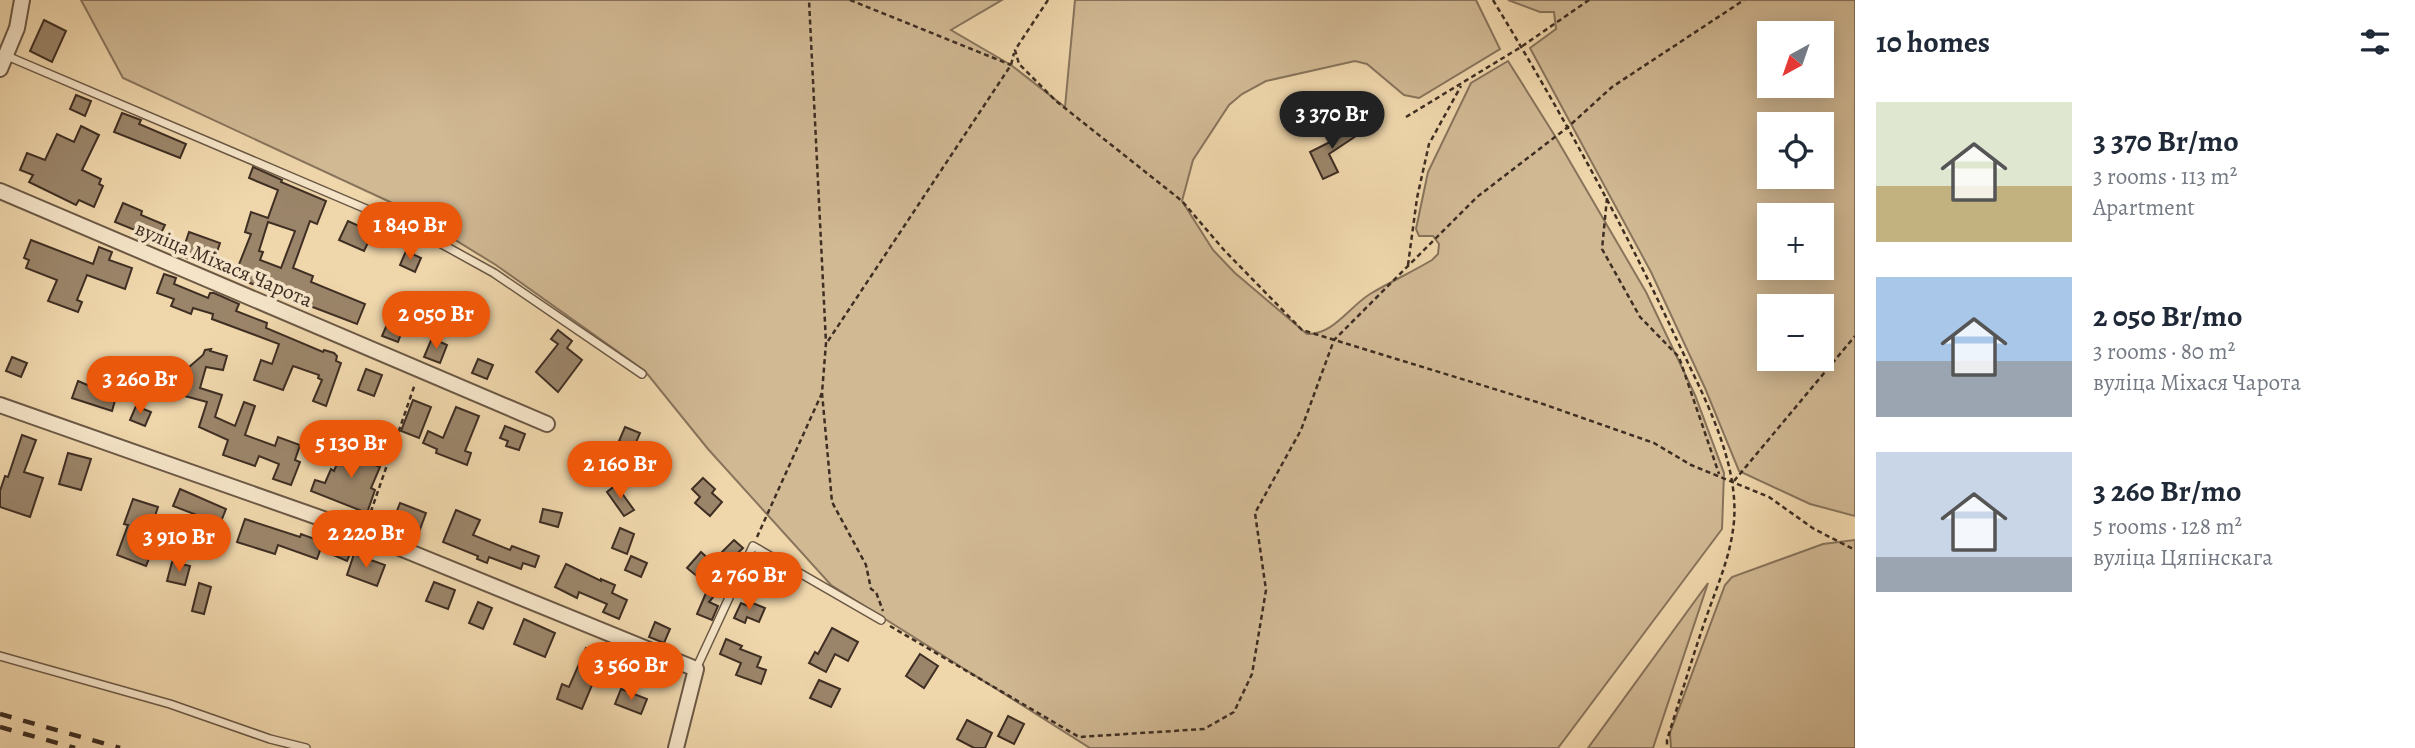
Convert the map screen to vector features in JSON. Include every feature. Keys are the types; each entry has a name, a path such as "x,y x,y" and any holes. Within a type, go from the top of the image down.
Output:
{"street":[{"path":"3,63 17,28 22,0"},
{"name":"вуліца Міхася Чарота","path":"0,191 547,424"},
{"path":"0,405 363,533 696,669 676,748"}],"lane":[{"path":"3,63 418,231 494,273 642,374"},
{"path":"696,669 753,546 881,620"},
{"path":"0,656 170,704 270,739 306,748"}],"path":[{"path":"809,0 826,343 822,393 832,502 866,565 871,589 876,592 884,609 881,620 1079,737 1204,729 1234,712 1252,674 1266,590 1255,513 1301,430 1334,340 1477,197 1567,127 1612,87 1744,0"},
{"path":"850,0 1011,65"},
{"path":"826,343 1011,65 1015,50 1048,0"},
{"path":"1493,0 1567,127 1645,272 1700,388 1733,482 1734,523 1727,561 1706,617 1667,740 1667,748"},
{"path":"1406,117 1521,47 1589,0"},
{"path":"1015,50 1019,64 1056,101 1182,201 1224,250 1302,330 1602,424 1654,443 1692,465 1769,497 1814,529 1855,550"},
{"path":"1408,266 1417,198 1429,144 1462,83"},
{"path":"1606,198 1602,249 1640,317 1679,357 1719,476"},
{"path":"1733,482 1855,336"},
{"path":"363,533 419,371"},
{"path":"753,546 822,393"}],"shaded area":[{"path":"81,0 1002,0 951,30 1011,65 1065,107 1075,0 1476,0 1500,49 1419,98 1404,95 1367,64 1355,61 1266,81 1242,94 1229,105 1193,160 1182,201 1213,250 1235,273 1307,334 1325,330 1362,299 1432,260 1438,254 1439,244 1433,236 1419,236 1416,229 1428,172 1471,83 1508,61 1646,292 1695,395 1724,473 1722,529 1558,748 1090,748 831,585 708,449 645,371 496,265 403,208 123,78"},
{"path":"1508,0 1855,0 1855,516 1810,504 1739,471 1705,388 1651,272 1530,48 1556,29 1554,12 1540,12"},
{"path":"1855,540 1855,748 1671,748 1670,733 1725,585 1732,577 1823,544"},
{"path":"1708,583 1653,748 1588,748"}],"building":[{"path":"44,20 66,31 52,62 30,51"},
{"path":"76,95 91,101 85,116 70,109"},
{"path":"122,113 141,120 139,124 186,144 180,158 114,132"},
{"path":"1351,123 1359,134 1329,154 1338,172 1323,179 1310,152 1340,137 1336,133"},
{"path":"81,126 99,135 82,170 101,179 99,184 103,186 94,207 79,200 76,205 29,182 33,175 20,170 27,153 45,160 57,134 74,142"},
{"path":"253,167 326,201 317,224 310,221 293,268 313,276 311,282 365,304 357,324 234,277 251,234 245,232 251,212 268,218 278,190 249,178","holes":["268,222 295,231 281,268 260,260 263,252 259,251"]},
{"path":"123,203 142,211 141,215 165,225 160,235 166,238 162,247 138,238 140,232 115,222"},
{"path":"365,218 377,224 364,251 339,240 348,221 361,227"},
{"path":"189,232 220,243 212,266 181,256"},
{"path":"31,240 93,264 99,247 112,252 109,260 132,268 125,289 87,275 77,300 82,302 78,312 48,301 57,280 26,268 29,260 24,258"},
{"path":"406,251 421,258 415,272 400,265"},
{"path":"164,274 176,278 174,284 208,298 210,293 214,293 239,304 236,311 267,323 266,328 323,352 334,353 337,356 336,361 341,363 326,406 313,401 322,380 318,378 319,375 293,366 283,390 254,380 261,360 272,364 279,344 212,319 213,314 193,308 191,314 171,306 174,299 157,293"},
{"path":"389,320 404,326 398,342 382,336"},
{"path":"558,330 572,341 567,348 582,360 558,392 536,372 558,344 551,339"},
{"path":"432,338 447,345 440,363 424,357"},
{"path":"211,349 210,351 227,356 223,370 206,367 200,388 222,395 215,417 235,426 244,402 255,406 245,435 275,446 278,437 300,445 295,460 300,462 291,485 273,479 279,464 259,456 255,466 223,455 228,440 199,427 207,402 181,395 189,367 205,350"},
{"path":"12,357 27,363 21,377 6,371"},
{"path":"478,359 493,365 487,379 472,373"},
{"path":"366,369 382,375 374,396 358,390"},
{"path":"138,373 161,379 158,389 136,383"},
{"path":"78,381 116,397 112,411 72,398"},
{"path":"413,400 431,407 419,438 401,431"},
{"path":"136,406 151,412 145,426 130,420"},
{"path":"456,407 479,416 465,451 471,453 467,465 436,453 437,449 423,443 428,431 443,438"},
{"path":"505,426 525,434 519,450 506,446 508,441 500,438"},
{"path":"625,427 640,433 634,447 619,441"},
{"path":"22,435 36,440 24,472 43,478 30,517 0,507 0,491 5,476 8,477"},
{"path":"356,444 371,450 367,462 380,467 371,488 375,490 367,513 311,491 315,480 325,483 331,469 334,471 344,447 353,451"},
{"path":"68,453 91,459 81,490 59,484"},
{"path":"703,478 715,489 712,493 722,502 710,516 695,503 700,497 692,489"},
{"path":"616,485 634,510 624,516 607,492"},
{"path":"180,489 226,509 218,529 195,520 197,515 173,506"},
{"path":"133,499 158,507 144,548 152,551 146,566 117,555 128,525 124,524"},
{"path":"400,503 426,513 419,532 393,521"},
{"path":"543,509 562,513 558,527 540,522"},
{"path":"456,510 480,520 473,535 510,550 512,546 539,556 535,567 523,563 521,569 489,557 487,563 477,559 478,556 443,542"},
{"path":"245,519 323,542 317,559 278,545 275,554 237,542"},
{"path":"620,528 634,534 627,554 612,548"},
{"path":"337,540 353,547 347,561 331,554"},
{"path":"734,540 743,548 721,569 730,577 709,602 718,606 712,620 697,614 709,586 687,568 701,552 712,562"},
{"path":"354,554 385,565 377,586 347,575"},
{"path":"631,556 647,563 641,577 625,570"},
{"path":"172,562 190,566 185,585 167,581"},
{"path":"566,564 615,585 612,593 627,600 619,619 603,612 607,604 579,592 577,598 555,587"},
{"path":"434,582 455,590 448,609 426,601"},
{"path":"199,583 211,587 204,614 192,611"},
{"path":"478,602 492,608 483,629 469,623"},
{"path":"750,602 765,608 759,622 747,617 745,623 734,618 741,603 748,606"},
{"path":"524,619 555,633 545,657 514,644"},
{"path":"655,622 670,629 664,643 649,637"},
{"path":"832,628 858,642 848,661 835,654 826,672 809,663 815,652 818,654"},
{"path":"726,639 742,646 740,649 761,657 757,667 766,670 761,684 736,675 741,663 720,654"},
{"path":"586,648 632,671 625,685 597,673 582,709 557,699 562,684 569,687"},
{"path":"920,654 938,666 924,688 906,676"},
{"path":"819,680 840,689 831,707 810,698"},
{"path":"621,689 647,699 641,714 615,704"},
{"path":"1008,716 1024,724 1014,744 998,736"},
{"path":"967,720 992,733 985,748 974,748 957,739"}],"railway":[{"path":"0,714 120,748"},
{"path":"0,727 75,748"}]}
